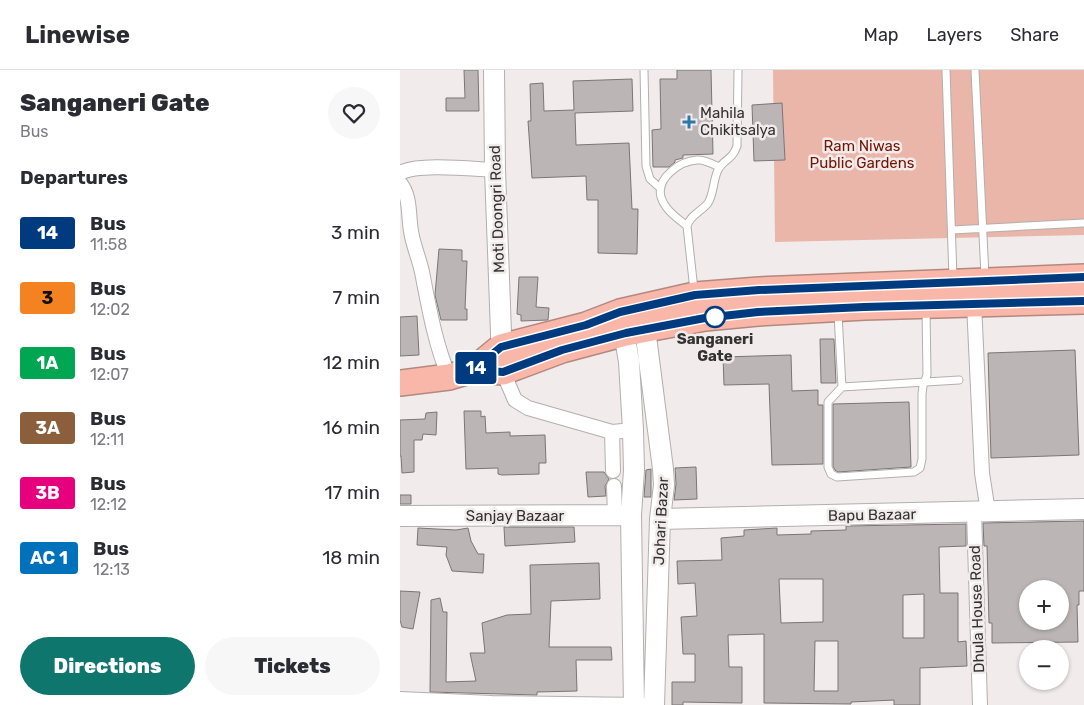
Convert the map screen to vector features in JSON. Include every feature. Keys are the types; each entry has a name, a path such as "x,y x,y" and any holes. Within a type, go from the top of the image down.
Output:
{"highway":[{"path":"400,383 449,377 473,370 503,372 562,350 695,295 759,290 954,284 1084,277"},
{"path":"473,370 501,347 586,325 838,308 1084,301"}],"street":[{"name":"Moti Doongri Road","path":"494,70 495,170 503,372"},
{"path":"400,173 410,169 426,168 495,170"},
{"path":"400,183 404,188 408,202 405,231 421,269 435,338 449,377"},
{"name":"Dhula House Road","path":"974,304 982,473 980,705"},
{"name":"Johari Bazar","path":"633,321 629,362 634,470 623,515 634,705"},
{"name":"Johari Bazar","path":"633,321 663,469 664,486 660,519 654,705"},
{"path":"503,372 515,400 528,408 612,432 633,430"},
{"path":"612,432 613,471"},
{"path":"614,486 623,515"},
{"name":"Bapu Bazaar","path":"660,519 1084,509"},
{"name":"Sanjay Bazaar","path":"400,516 623,515"},
{"path":"400,699 505,704 648,705"}],"lane":[{"path":"644,70 646,166 650,179 660,188"},
{"path":"695,295 687,226 689,220 708,203 715,176 720,166 734,156 737,146 738,70"},
{"path":"946,70 954,284"},
{"path":"974,70 986,282"},
{"path":"687,226 668,210 661,198 660,188 665,177 689,161 700,159 720,166"},
{"path":"952,230 1084,223"},
{"path":"926,305 927,376 926,382 922,386 922,459 920,468 914,472 837,477 831,474 828,466 828,402 842,387 926,382 959,380"},
{"path":"838,308 842,387"}],"green space":[{"name":"Ram Niwas Public Gardens","path":"773,70 1084,70 1084,235 775,242"}],"building":[{"path":"464,70 478,70 479,111 446,111 446,98 465,98"},
{"path":"677,70 711,70 713,154 683,155 683,158 675,160 669,167 653,167 652,130 661,129 660,79 677,79"},
{"path":"632,79 633,111 575,113 576,145 629,143 632,209 638,209 637,254 598,253 598,200 587,200 586,176 532,178 528,121 531,121 530,84 543,83 544,111 574,110 573,81"},
{"path":"782,103 785,160 754,161 752,105"},
{"path":"439,249 462,250 462,261 467,261 465,309 467,309 467,320 441,320 435,295"},
{"path":"519,277 538,277 536,307 549,308 548,320 521,321 521,315 517,314"},
{"path":"417,316 419,355 400,356 400,317"},
{"path":"820,339 834,339 836,383 821,383"},
{"path":"1075,350 1079,455 991,458 988,353"},
{"path":"791,355 792,391 818,390 818,405 823,405 823,464 772,465 769,384 724,385 723,357"},
{"path":"909,402 911,467 838,472 835,470 833,466 833,404"},
{"path":"464,411 481,411 481,417 485,416 486,433 510,432 510,436 545,435 546,463 539,463 539,474 502,475 498,474 498,468 466,469"},
{"path":"437,412 436,435 423,434 422,440 414,440 414,472 402,473 400,420 425,419 426,413"},
{"path":"696,467 697,499 674,500 675,468"},
{"path":"651,469 651,497 644,497 646,470"},
{"path":"586,472 604,472 609,479 605,486 606,496 588,497"},
{"path":"400,495 411,495 411,504 400,504"},
{"path":"1084,521 1084,591 1079,591 1079,605 1077,605 1078,642 1069,642 1069,640 1019,640 1019,643 992,643 992,623 989,623 987,546 984,546 983,523"},
{"path":"966,524 966,546 939,547 940,593 958,593 958,642 966,641 967,666 920,668 920,705 894,705 894,700 851,702 851,704 764,703 764,634 728,635 729,667 742,667 742,703 683,702 683,705 672,705 672,682 695,682 695,654 683,654 681,617 697,616 695,583 678,584 677,561 722,560 721,538 744,536 744,530 777,528 777,535 811,534 811,531 846,530 846,526","holes":["779,579 823,579 823,622 781,623","924,594 924,638 903,638 903,595","815,641 838,641 838,691 814,691"]},
{"path":"504,527 574,527 575,542 505,546"},
{"path":"418,528 456,530 468,528 471,541 478,554 484,554 483,573 452,571 446,555 447,547 417,545"},
{"path":"599,563 600,599 551,601 549,647 611,647 612,660 576,660 577,691 537,692 537,695 430,692 431,600 440,598 443,612 447,612 446,682 476,681 470,653 485,653 482,623 507,615 531,614 530,565"},
{"path":"400,591 420,592 413,629 402,627 400,620"}],"bus line":[{"name":"14","path":"1084,277 954,284 759,290 695,295 620,312 586,325 501,347 473,370 503,372 562,350 626,333 705,318 758,312 1084,301"}],"place":[{"name":"Mahila Chikitsalya","path":"689,122"},
{"name":"Sanganeri Gate","path":"715,317"}]}
